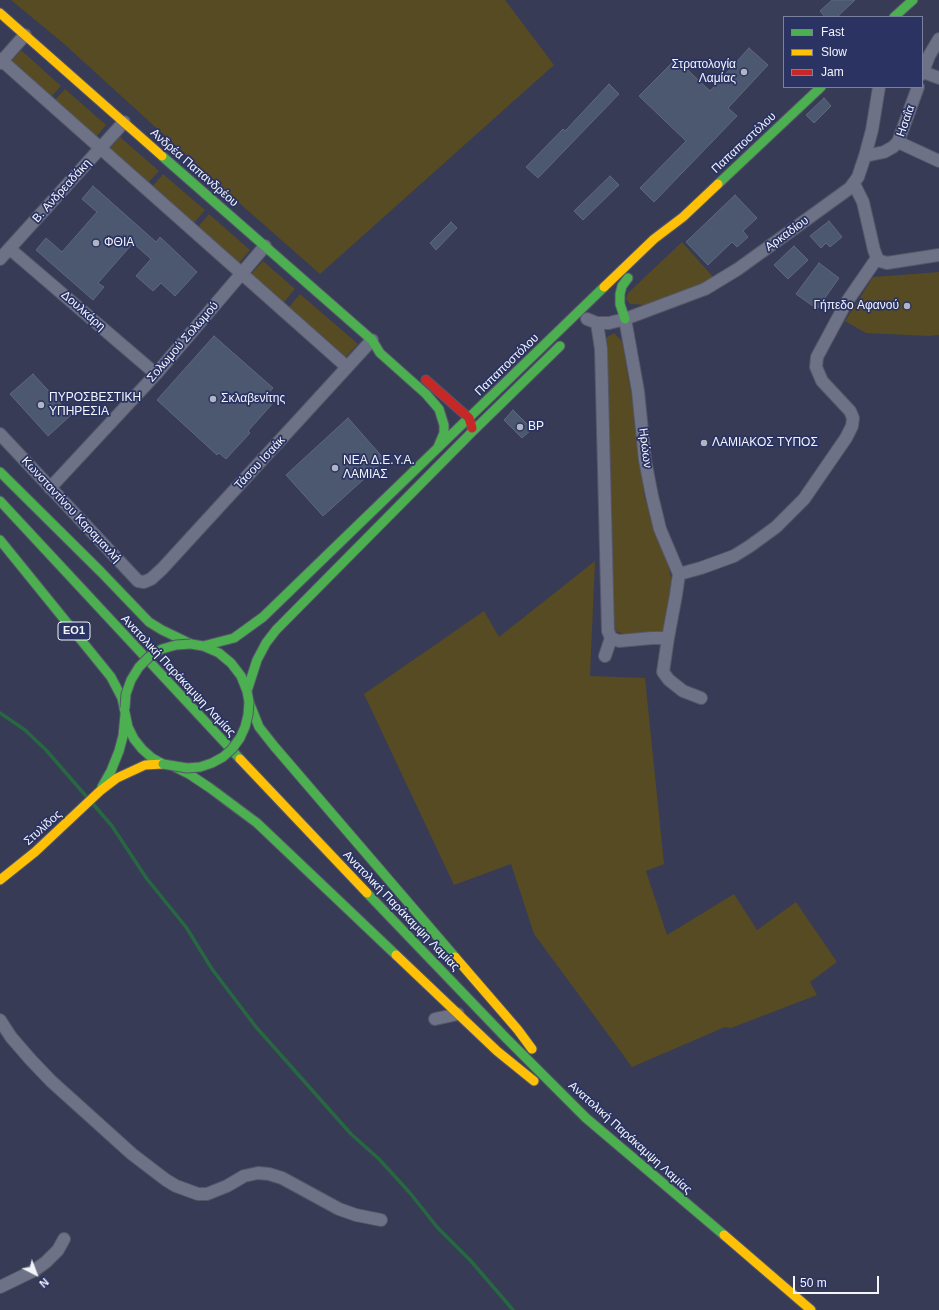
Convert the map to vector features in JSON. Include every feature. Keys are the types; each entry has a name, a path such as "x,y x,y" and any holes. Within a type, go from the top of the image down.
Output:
{"main road":[{"path":"896,16 913,0"},
{"name":"Ανδρέα Παπανδρέου","path":"0,13 372,340 380,353 426,394 439,409 444,425 444,433 437,448"},
{"name":"Παπαποστόλου","path":"204,646 234,638 250,628 263,617 469,418 588,318 654,239 683,217 820,88"},
{"name":"Παπαποστόλου","path":"644,262 660,246 683,217"},
{"path":"612,293 630,275 622,286 620,294 620,304 625,319"},
{"name":"Παπαποστόλου","path":"247,691 257,660 266,643 273,634 473,431 568,338"},
{"name":"Ανδρέα Παπανδρέου","path":"372,340 387,345"},
{"path":"422,376 469,418 473,431"},
{"name":"ΕΟ1","path":"0,472 149,622 191,644"},
{"name":"Ανατολική Παράκαμψη Λαμίας","path":"0,501 244,764 506,1038 586,1118 811,1310"},
{"name":"ΕΟ1","path":"0,540 111,677 118,689 128,727 134,739 152,758 163,764 187,768 200,767 223,757 232,749 240,738 248,715 249,702 247,691 241,676 231,662 218,652 204,646 191,644 176,645 149,657 139,667 131,680 126,694 125,712"},
{"path":"249,702 259,727 274,746 504,1015 540,1058 586,1118"},
{"name":"Στυλίδος","path":"100,791 119,752 123,736 125,712"},
{"name":"Στυλίδος","path":"0,880 35,852 100,791 117,778 145,765 163,764"},
{"path":"175,767 189,774 210,788 257,823 498,1051 535,1082 586,1118"}],"street":[{"path":"25,35 1,61 347,367"},
{"path":"923,71 929,56 939,39"},
{"path":"923,73 939,78"},
{"path":"879,88 872,130 865,156 854,184 863,202 874,250 877,258 887,263 939,255"},
{"name":"Ησαΐα","path":"865,156 884,152 898,142 918,88"},
{"name":"Β. Ανδρεαδάκη","path":"0,259 124,122"},
{"path":"898,142 939,161"},
{"name":"Αρκαδίου","path":"588,318 609,323 625,319 705,289 721,280 757,255 854,184"},
{"name":"Σολωμού Σολωμού","path":"50,488 156,374 265,246"},
{"name":"Δουλκάρη","path":"10,249 156,374"},
{"path":"701,698 683,691 669,680 664,672 679,574 734,556 776,527 804,499 846,438 852,426 853,418 850,411 822,382 816,367 817,357 846,303 877,258"},
{"path":"588,318 601,349 606,594 608,631 611,638 605,656"},
{"name":"Ηρώων","path":"625,319 638,391 645,460 652,496 660,529 679,574"},
{"name":"Τάσου Ισαάκ","path":"144,582 151,579 162,569 372,340"},
{"name":"Κωνσταντίνου Καραμανλή","path":"0,434 138,581 144,582"},
{"path":"611,638 619,641 668,638"},
{"path":"435,1019 458,1014"},
{"path":"0,1020 16,1042 51,1081 132,1154 176,1186 198,1194 207,1194 228,1186 244,1176 258,1173 269,1174 282,1178 345,1211 356,1215 381,1220"},
{"path":"0,1287 35,1270 46,1262 58,1250 64,1239"}],"shaded area":[{"path":"11,0 505,0 554,65 320,274 229,194 63,43"},
{"path":"21,50 61,86 50,98 10,62"},
{"path":"65,89 106,125 96,137 54,101"},
{"path":"120,137 159,171 148,183 109,149"},
{"path":"163,174 205,210 194,223 152,187"},
{"path":"209,214 250,250 239,263 198,227"},
{"path":"682,242 714,278 706,284 646,305 630,304 626,299 628,293"},
{"path":"263,261 295,289 284,302 251,274"},
{"name":"Γήπεδο Αφανού","path":"939,272 939,335 929,336 866,333 845,321 873,277"},
{"path":"300,294 358,344 346,357 289,307"},
{"path":"614,333 622,341 633,405 645,499 667,560 671,578 670,602 663,634 633,637 615,631 612,592 612,519 604,339"},
{"path":"595,561 590,676 645,678 664,864 646,871 667,935 734,894 757,930 796,902 837,962 810,982 817,995 731,1028 725,1027 632,1067 534,934 511,864 454,885 364,694 484,611 499,637"}],"building":[{"path":"832,0 855,0 838,16 824,16 820,11"},
{"path":"749,48 768,65 728,108 737,116 654,202 640,188 686,141 639,96 676,59 710,91"},
{"path":"609,84 619,94 538,178 526,167 563,129 565,131"},
{"path":"824,98 831,106 814,123 806,115"},
{"path":"610,176 619,185 583,220 574,211"},
{"name":"ΦΘΙΑ","path":"93,186 156,242 160,237 197,272 175,296 161,283 153,291 136,276 151,259 133,243 98,283 104,287 93,300 36,250 46,238 62,252 97,212 82,199"},
{"path":"735,195 757,218 743,231 748,237 737,247 732,242 708,265 686,242"},
{"path":"829,221 842,237 830,247 826,243 821,248 810,236"},
{"path":"451,222 457,228 436,250 430,243"},
{"path":"794,246 808,260 788,279 774,265"},
{"path":"819,263 839,278 817,309 796,294"},
{"name":"Σκλαβενίτης","path":"214,336 273,388 265,397 273,403 248,431 250,433 226,459 219,453 217,455 157,400"},
{"name":"ΠΥΡΟΣΒΕΣΤΙΚΗ ΥΠΗΡΕΣΙΑ","path":"33,374 71,415 48,436 10,394"},
{"path":"513,410 532,429 522,438 504,420"},
{"name":"ΝΕΑ Δ.Ε.Υ.Α. ΛΑΜΙΑΣ","path":"348,418 385,460 323,516 286,475"}],"waterway":[{"path":"0,713 25,730 46,750 86,796"},
{"path":"93,804 112,826 147,879 186,927 212,969 256,1027 351,1134 379,1159 410,1193 437,1227 471,1261 513,1310"}],"traffic: fast":[{"path":"895,16 913,0"},
{"path":"718,184 820,88"},
{"path":"162,156 372,340 380,353 426,394 439,409 444,425 444,433 438,447"},
{"path":"625,319 620,304 620,294 622,286 628,278"},
{"path":"203,646 234,638 263,617 604,287"},
{"path":"247,691 257,660 266,643 276,630 473,431 560,346"},
{"path":"0,472 149,622 191,644 203,646 219,653 231,663 241,676 247,691"},
{"path":"0,501 240,759"},
{"path":"0,540 111,677 122,698 128,727 134,739 152,758 163,764"},
{"path":"125,708 126,694 131,680 139,667 149,657 162,649 176,645 191,644"},
{"path":"163,764 187,768 200,767 223,757 232,749 240,738 245,727 249,702 247,691"},
{"path":"249,702 259,727 274,746 455,957"},
{"path":"102,787 111,771 119,751 123,736 125,715"},
{"path":"175,767 189,774 210,788 257,823 396,955"},
{"path":"367,893 506,1038 586,1118 724,1235"}],"traffic: slow":[{"path":"0,13 162,156"},
{"path":"604,287 654,239 683,217 718,184"},
{"path":"240,759 367,893"},
{"path":"0,880 35,852 100,791 117,778 145,765 163,764"},
{"path":"396,955 497,1051 534,1081"},
{"path":"455,957 518,1030 532,1049"},
{"path":"724,1235 811,1310"}],"traffic: jam":[{"path":"426,380 469,418 472,428"}],"place":[{"name":"Στρατολογία Λαμίας","path":"744,72"},
{"name":"ΦΘΙΑ","path":"96,243"},
{"name":"Γήπεδο Αφανού","path":"907,306"},
{"name":"Σκλαβενίτης","path":"213,399"},
{"name":"ΠΥΡΟΣΒΕΣΤΙΚΗ ΥΠΗΡΕΣΙΑ","path":"41,405"},
{"name":"BP","path":"520,427"},
{"name":"ΛΑΜΙΑΚΟΣ ΤΥΠΟΣ","path":"704,443"},
{"name":"ΝΕΑ Δ.Ε.Υ.Α. ΛΑΜΙΑΣ","path":"335,468"}]}
